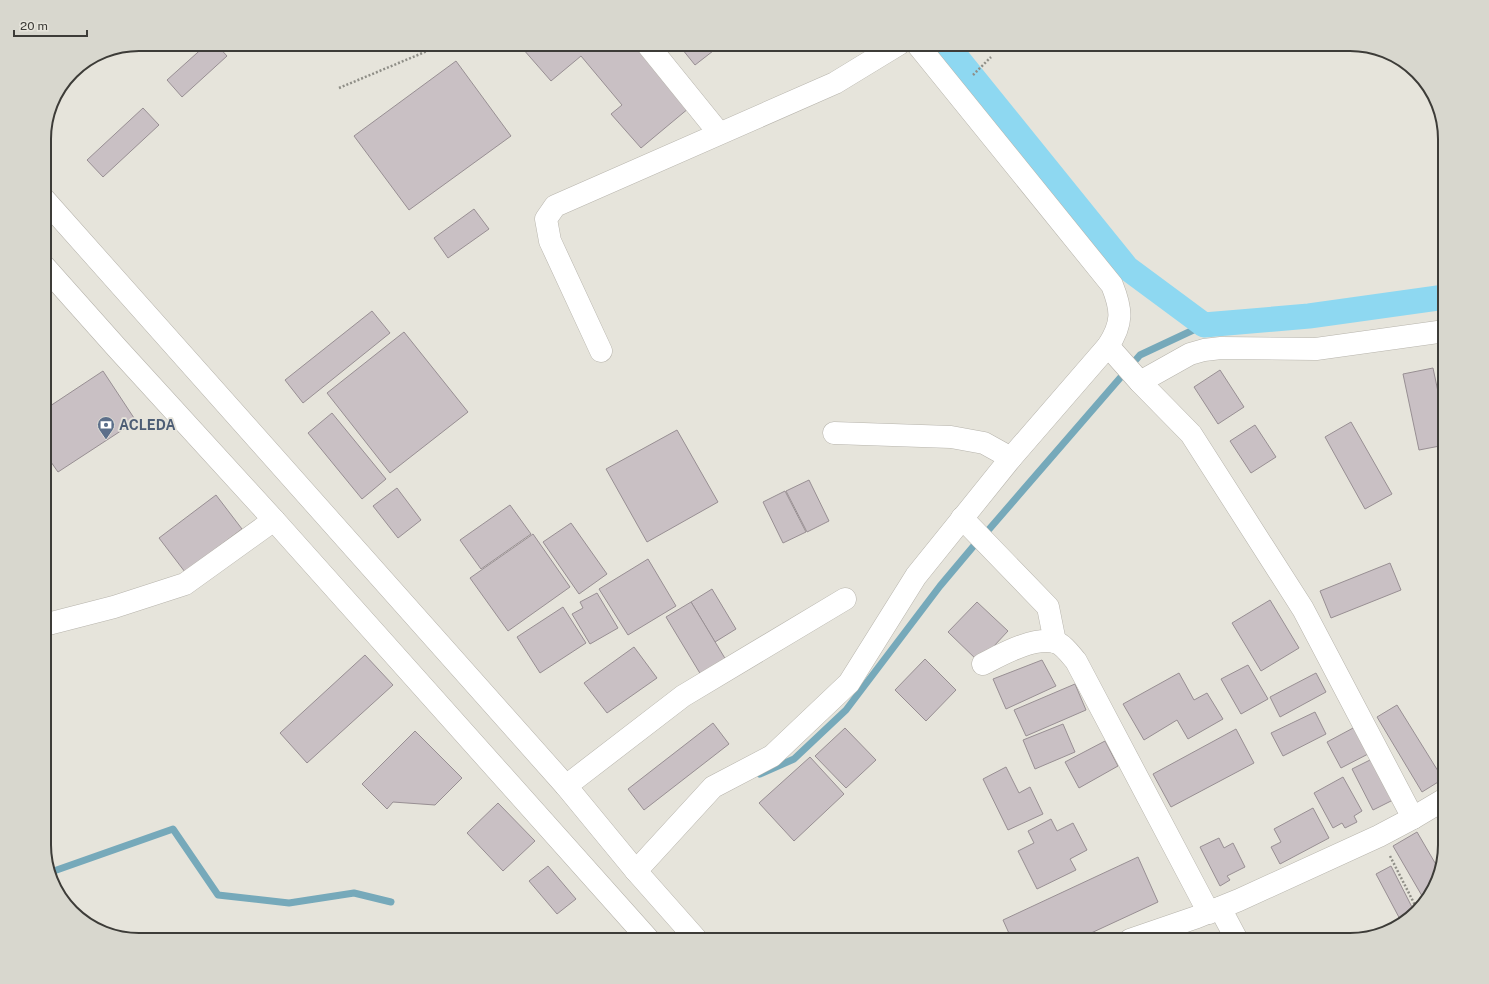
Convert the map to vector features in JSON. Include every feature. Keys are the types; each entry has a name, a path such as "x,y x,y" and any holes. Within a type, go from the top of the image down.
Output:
{"street":[{"path":"653,51 720,133"},
{"path":"601,351 550,241 546,219 555,206 836,83 888,51"},
{"path":"636,871 713,787 772,756 849,683 916,576 1011,458 1108,346 1116,334 1120,316 1118,302 1112,285 923,51"},
{"path":"51,207 566,786 636,871 691,933"},
{"path":"51,274 274,520 643,933"},
{"path":"1140,382 1190,354 1204,350 1221,348 1316,349 1438,332"},
{"path":"1108,346 1140,382 1191,434 1303,609 1413,818"},
{"path":"834,433 951,437 984,444 1011,458"},
{"path":"962,518 1048,608 1055,642"},
{"path":"51,623 114,607 184,584 274,520"},
{"path":"566,786 683,696 845,599"},
{"path":"983,664 1020,646 1040,642 1055,642 1076,660 1214,910 1232,933"},
{"path":"1150,933 1214,910 1379,836 1438,803"}],"path":[{"path":"339,88 427,51"},
{"path":"1379,836 1415,904"}],"building":[{"path":"199,51 222,51 227,56 182,97 167,80"},
{"path":"525,51 640,51 689,108 641,148 611,114 622,105 581,56 551,81"},
{"path":"684,51 713,51 695,65"},
{"path":"456,61 511,136 409,210 354,136"},
{"path":"143,108 159,125 103,177 87,160"},
{"path":"474,209 489,229 448,258 434,238"},
{"path":"372,311 390,333 303,403 285,380"},
{"path":"404,332 468,412 390,473 327,393"},
{"path":"1433,368 1438,392 1438,446 1419,450 1403,374"},
{"path":"1220,370 1244,407 1218,424 1194,387"},
{"path":"103,371 136,421 58,472 51,462 51,405"},
{"path":"332,413 386,479 362,499 308,433"},
{"path":"1351,422 1392,494 1365,509 1325,437"},
{"path":"1255,425 1276,457 1251,473 1230,441"},
{"path":"677,430 718,502 647,542 606,469"},
{"path":"809,480 829,521 807,532 786,491"},
{"path":"397,488 421,520 398,538 373,506"},
{"path":"785,491 806,532 783,543 763,502"},
{"path":"216,495 242,529 185,572 159,538"},
{"path":"510,505 531,534 481,569 460,540"},
{"path":"571,523 607,574 579,594 543,542"},
{"path":"533,534 570,587 508,631 470,578"},
{"path":"648,559 676,606 628,635 599,589"},
{"path":"1390,563 1401,590 1331,618 1320,591"},
{"path":"712,589 736,629 715,642 691,602"},
{"path":"597,593 618,628 590,644 572,614 583,608 580,602"},
{"path":"1270,600 1299,648 1261,671 1232,623"},
{"path":"691,602 726,660 701,675 666,617"},
{"path":"977,602 1008,631 979,662 948,632"},
{"path":"563,607 586,643 540,673 517,637"},
{"path":"634,647 657,678 607,713 584,683"},
{"path":"365,655 393,685 307,763 280,733"},
{"path":"925,659 956,690 926,721 895,690"},
{"path":"1042,660 1056,686 1006,709 993,679"},
{"path":"1248,665 1268,699 1241,714 1221,679"},
{"path":"1179,673 1194,700 1207,693 1223,719 1188,739 1177,720 1144,740 1123,704"},
{"path":"1316,673 1326,692 1280,717 1270,697"},
{"path":"1075,684 1086,710 1026,736 1014,710"},
{"path":"1397,705 1438,771 1438,782 1422,792 1377,717"},
{"path":"1315,712 1326,734 1283,756 1271,733"},
{"path":"713,723 729,744 644,810 628,789"},
{"path":"1063,724 1075,752 1035,769 1023,740"},
{"path":"1355,727 1370,753 1341,768 1327,742"},
{"path":"845,728 876,760 846,788 815,756"},
{"path":"1236,729 1254,763 1171,807 1153,774"},
{"path":"415,731 462,778 435,805 393,802 387,809 362,784"},
{"path":"1105,741 1118,766 1079,788 1065,762"},
{"path":"810,757 844,794 794,841 759,803"},
{"path":"1374,758 1395,799 1373,810 1352,769"},
{"path":"1006,767 1019,793 1030,787 1043,814 1008,830 983,779"},
{"path":"1343,777 1362,811 1354,816 1357,822 1345,828 1342,823 1333,828 1314,793"},
{"path":"498,803 535,841 503,871 467,833"},
{"path":"1313,808 1329,838 1280,864 1271,847 1281,842 1274,829"},
{"path":"1051,819 1057,831 1073,823 1087,850 1070,859 1076,870 1037,889 1018,851 1034,843 1028,831"},
{"path":"1417,832 1436,864 1429,884 1422,896 1393,846"},
{"path":"1219,838 1224,848 1233,843 1245,867 1227,876 1230,880 1220,886 1200,847"},
{"path":"1138,857 1158,902 1091,933 1009,933 1003,920"},
{"path":"548,866 576,899 557,914 529,881"},
{"path":"1391,866 1412,907 1399,918 1376,874"}],"waterway":[{"path":"952,51 1127,268 1204,325 1309,316 1438,298"},
{"path":"985,534 1140,355 1204,325"},
{"path":"760,774 794,759 846,710 940,586 977,542"},
{"path":"55,871 173,829 218,895 289,903 354,893 391,902"}],"place":[{"name":"ACLEDA","path":"106,440"}]}
